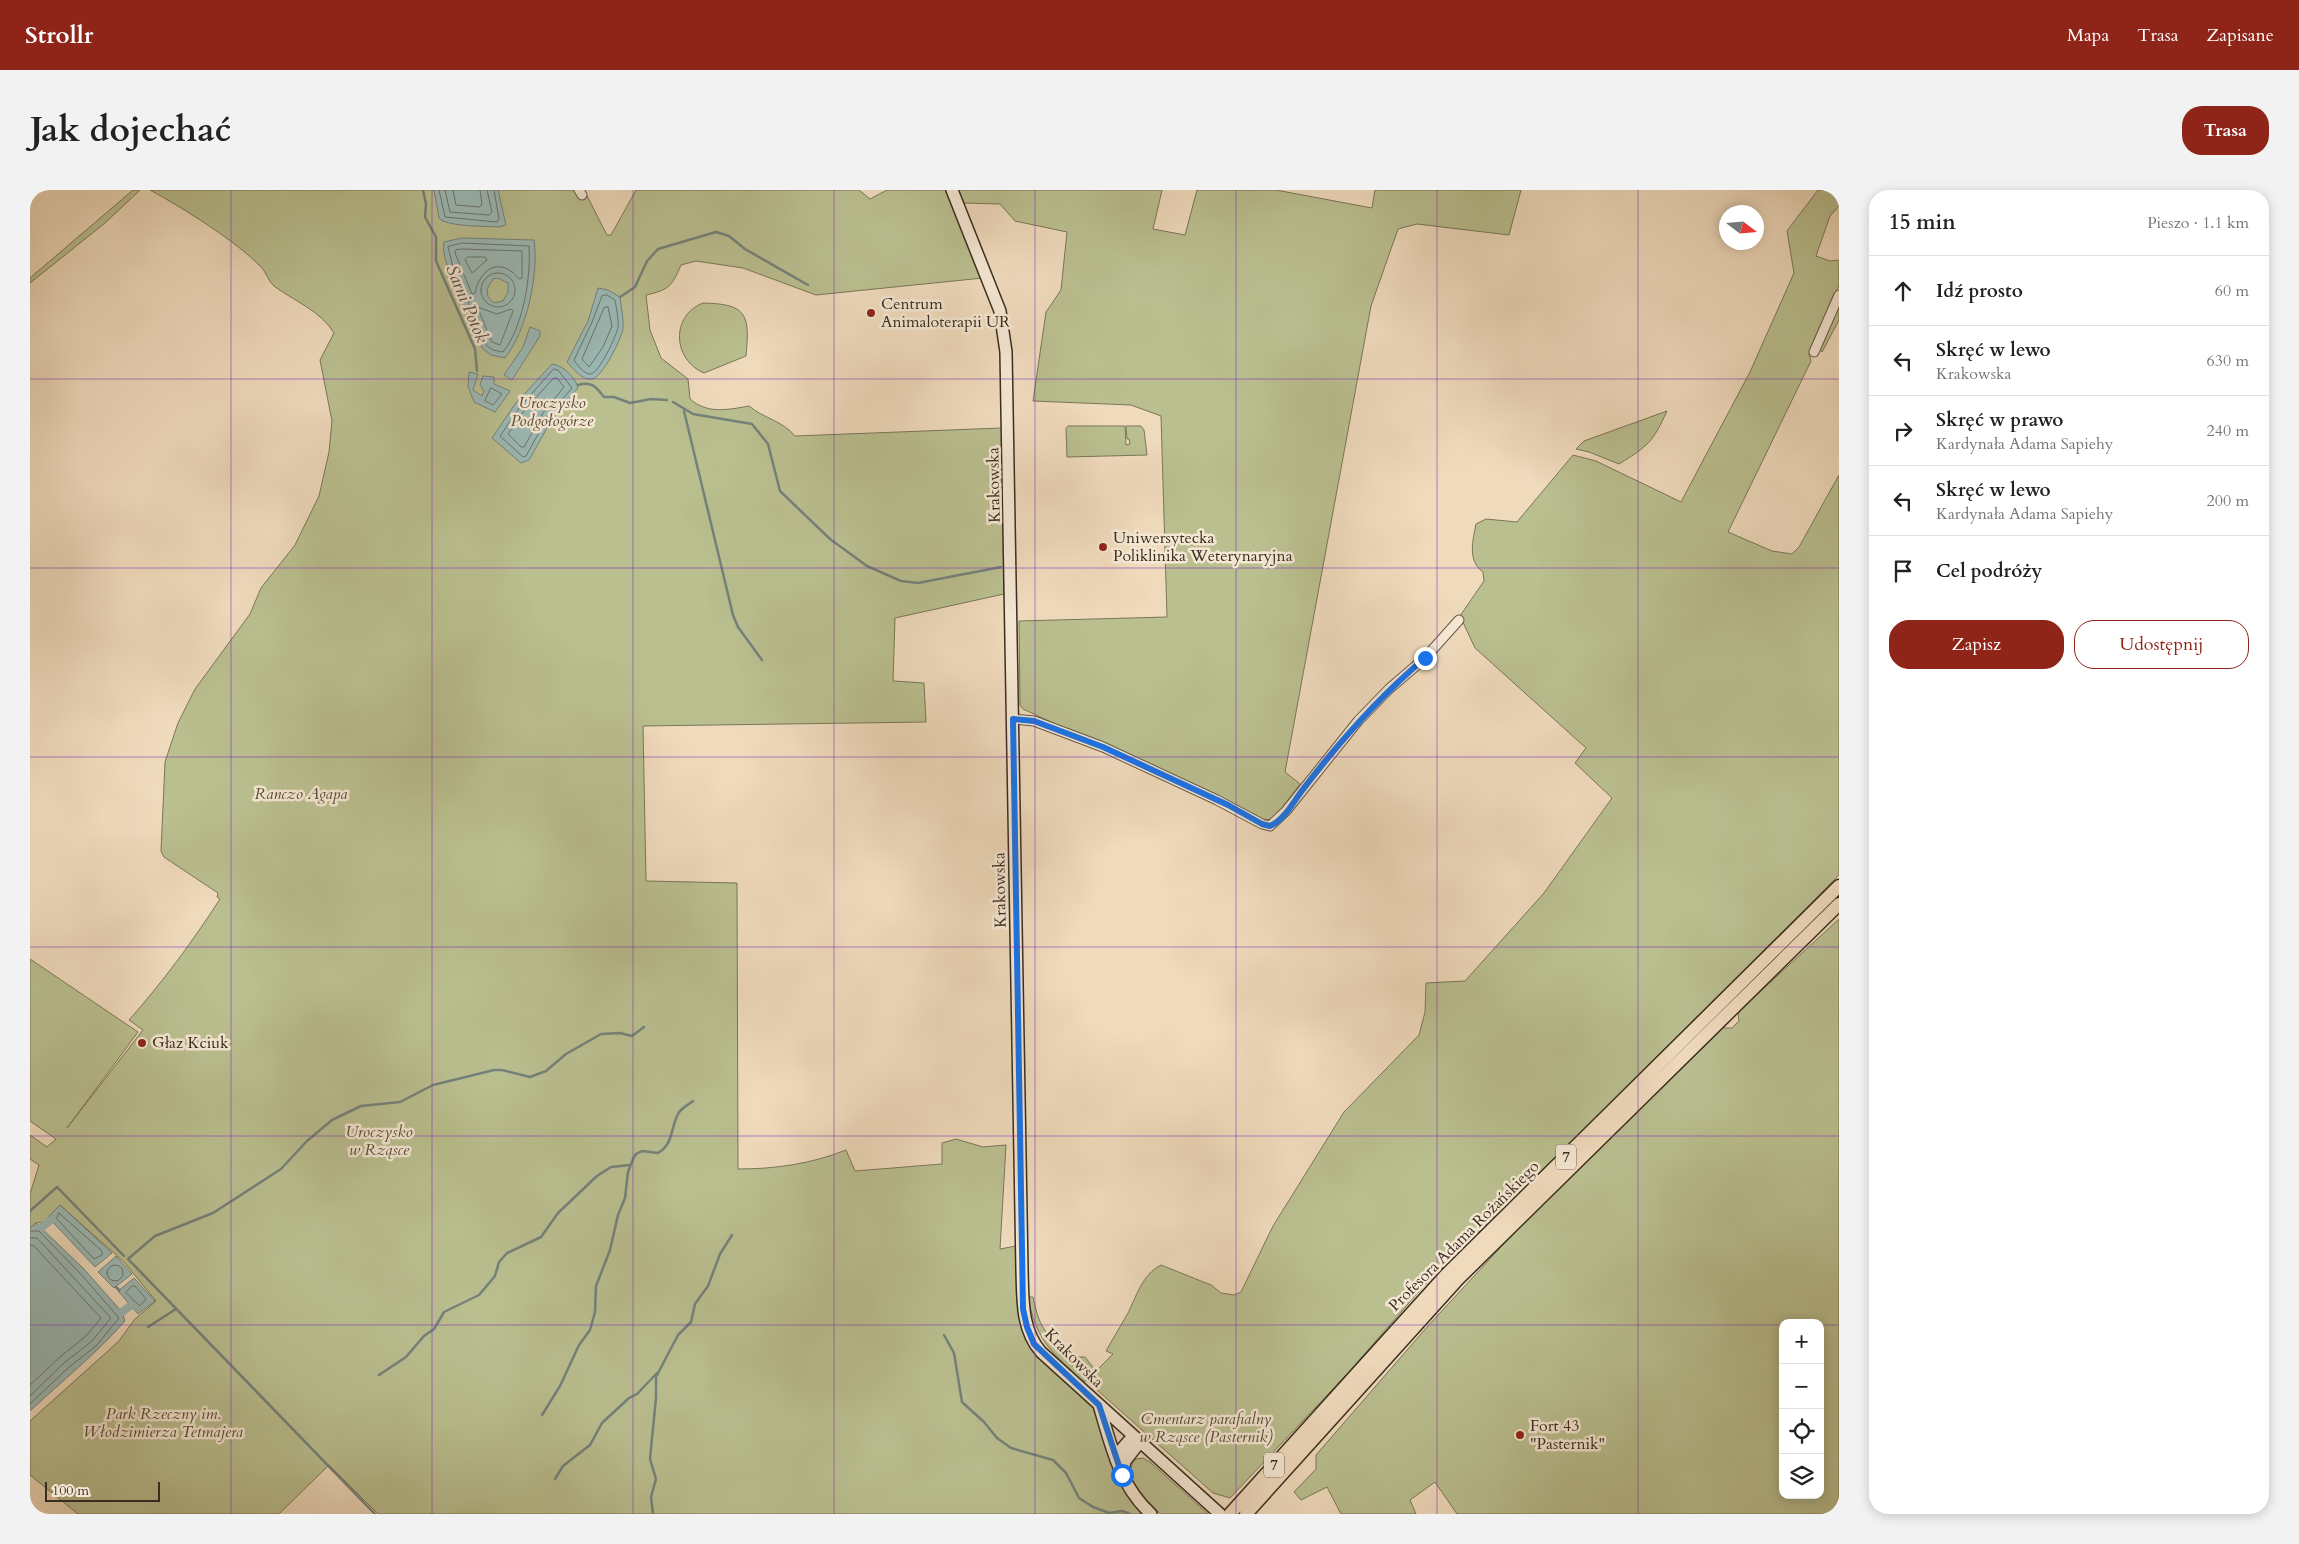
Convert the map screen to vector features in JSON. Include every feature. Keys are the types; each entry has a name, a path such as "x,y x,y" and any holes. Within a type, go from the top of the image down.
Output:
{"main road":[{"name":"Profesora Adama Rożańskiego","path":"1230,1514 1446,1274 1839,886"},
{"name":"Profesora Adama Rożańskiego","path":"1246,1514 1451,1286 1839,904"}],"street":[{"name":"Krakowska","path":"952,190 1000,311 1006,352 1023,1309 1027,1327 1034,1344 1220,1514"},
{"path":"1814,352 1839,294"},
{"path":"1013,719 1034,721 1103,747 1222,802 1262,824 1272,825 1286,811 1358,721 1425,658 1459,620"},
{"path":"1099,1405 1122,1475 1138,1501 1151,1514"},
{"path":"1116,1460 1136,1439"},
{"path":"1122,1475 1125,1460 1136,1439"}],"green space":[{"path":"133,190 140,190 105,223 30,283 30,278"},
{"path":"150,190 574,190 578,197 584,190 607,235 611,235 636,190 859,190 870,199 887,190 947,190 983,278 816,295 743,268 696,261 681,265 675,278 665,289 646,295 650,330 661,358 688,379 690,399 703,407 718,410 749,406 760,414 779,423 795,436 1002,428 1004,594 895,618 893,681 924,683 926,722 643,726 646,881 737,883 738,1169 793,1165 820,1159 846,1150 855,1171 942,1164 942,1143 956,1139 983,1147 1006,1145 1000,1249 1016,1246 1017,1299 1023,1329 1040,1357 1054,1372 1091,1403 1106,1435 1117,1474 1123,1487 1143,1514 378,1514 329,1465 279,1514 78,1514 30,1475 30,1421 119,1341 134,1320 156,1301 124,1262 60,1205 44,1222 36,1223 30,1228 30,1194 39,1165 30,1159 30,1135 47,1147 56,1139 30,1121 30,959 138,1032 67,1128 143,1030 129,1020 177,961 220,899 217,897 218,893 164,857 161,851 165,762 178,723 195,689 250,614 261,588 295,545 319,496 329,452 332,421 320,360 334,333 329,325 315,312 274,286 261,267 224,236"},
{"path":"958,190 1162,190 1153,229 1185,235 1197,190 1276,190 1372,208 1375,190 1521,190 1509,235 1417,224 1398,229 1371,306 1285,772 1300,784 1273,820 1260,819 1023,709 1020,705 1019,621 1167,617 1161,416 1131,405 1033,401 1046,312 1061,290 1067,232 1015,221 1000,204 963,203"},
{"name":"Cmentarz parafialny w Rząsce (Pasternik)","path":"1818,190 1839,190 1839,206 1830,216 1816,256 1830,261 1839,260 1839,285 1828,311 1839,294 1839,320 1822,352 1815,341 1809,354 1811,361 1728,532 1772,551 1792,554 1799,547 1839,475 1839,875 1700,1016 1422,1288 1348,1373 1230,1498 1213,1493 1087,1381 1082,1381 1054,1353 1047,1345 1036,1325 1028,1297 1033,1297 1039,1319 1046,1332 1075,1357 1085,1357 1096,1371 1113,1354 1106,1351 1141,1286 1149,1274 1161,1265 1211,1285 1221,1293 1234,1295 1241,1292 1273,1226 1344,1112 1419,1035 1425,1012 1426,983 1465,981 1544,893 1612,798 1575,763 1586,748 1475,648 1460,616 1484,581 1483,572 1475,562 1472,550 1476,524 1486,519 1517,522 1573,455 1596,461 1681,502 1750,372 1794,273 1787,231"},
{"path":"703,303 718,304 737,309 746,321 747,330 746,356 704,373 694,367 686,358 681,349 679,338 685,318 692,309"},
{"path":"1667,411 1658,430 1649,442 1619,464 1576,449 1584,441"},
{"path":"1068,426 1125,426 1126,445 1130,444 1129,439 1127,439 1126,426 1141,426 1144,430 1147,455 1067,457 1066,428"},
{"path":"1839,919 1839,1514 1457,1514 1435,1482 1410,1500 1416,1514 1341,1514 1327,1487 1301,1500 1294,1492 1316,1469 1316,1455 1427,1327 1512,1235 1720,1028 1732,1028 1739,1021 1738,1012"},
{"path":"1143,1458 1150,1462 1208,1514 1161,1514 1155,1509 1137,1489 1131,1473 1136,1459"}],"water":[{"path":"434,190 498,190 506,225 499,227 467,226 443,221 439,218"},
{"path":"462,238 534,240 535,269 530,301 520,333 505,358 491,355 482,348 452,279 444,251 444,242","holes":["498,278 508,283 508,292 503,301 494,303 488,297 487,289 493,279"]},
{"path":"598,288 608,290 620,297 623,328 606,365 596,377 588,379 578,374 567,362 588,321"},
{"path":"530,327 540,331 540,336 512,380 504,375 523,347"},
{"path":"552,364 568,373 575,380 578,388 552,419 529,460 521,463 492,438 515,404"},
{"path":"469,372 478,374 473,390 482,396 484,391 480,385 483,376 494,377 494,384 510,391 495,412 474,402 468,386"},
{"path":"60,1205 112,1253 95,1267 48,1217"},
{"path":"36,1223 83,1268 122,1312 125,1321 91,1356 30,1411 30,1228"},
{"path":"116,1256 132,1274 114,1288 98,1272"},
{"path":"134,1278 155,1301 138,1314 118,1291"}],"waterway":[{"name":"Sarni Potok","path":"423,190 426,204 425,217 436,237 436,261 475,349 477,371"},
{"path":"620,297 635,287 647,261 658,249 716,232 729,236 745,249 808,285"},
{"path":"578,385 590,384 604,397 614,397 630,403 651,399 667,400"},
{"path":"673,402 693,414 752,424 768,444 780,491 830,539 867,566 901,581 918,583 1001,567"},
{"path":"684,411 733,615 738,627 762,660"},
{"path":"375,1514 128,1259 155,1236 213,1213 281,1169 307,1141 332,1120 361,1106 400,1102 433,1085 494,1070 502,1070 530,1077 546,1071 566,1054 601,1034 620,1033 632,1036 644,1027"},
{"path":"542,1415 560,1386 579,1345 590,1330 595,1312 596,1286 610,1250 618,1215 625,1198 628,1172 633,1159 636,1154 642,1151 658,1153 663,1150 669,1141 679,1112 693,1101"},
{"path":"379,1375 406,1357 424,1336 434,1329 444,1312 479,1295 495,1276 499,1262 507,1253 541,1237 558,1213 597,1176 611,1167 630,1165"},
{"path":"30,1211 57,1187 124,1256"},
{"path":"42,1227 51,1220"},
{"path":"653,1514 651,1497 656,1479 650,1459 656,1398 656,1377 678,1335 691,1322 695,1304 708,1286 720,1254 732,1235"},
{"path":"116,1287 119,1290"},
{"path":"122,1312 130,1306"},
{"path":"148,1327 176,1309"},
{"path":"944,1335 954,1353 962,1402 984,1422 997,1438 1011,1448 1053,1460 1066,1473 1079,1498 1093,1507 1109,1513 1122,1511 1130,1514"},
{"path":"555,1479 563,1466 590,1445 602,1423 629,1398 637,1394 657,1373"},
{"path":"30,1512 38,1514"}],"place":[{"name":"Centrum Animaloterapii UR","path":"871,313"},
{"name":"Uniwersytecka Poliklinika Weterynaryjna","path":"1103,547"},
{"name":"Głaz Kciuk","path":"142,1043"},
{"name":"Fort 43 \"Pasternik\"","path":"1520,1435"}],"route":[{"path":"1122,1475 1099,1405 1034,1344 1029,1334 1023,1309 1013,719 1034,721 1103,747 1228,805 1266,826 1270,826 1286,811 1358,721 1377,701 1425,658"}],"park label":[{"name":"Uroczysko Podgołogórze","path":"552,412"},
{"name":"Ranczo Agapa","path":"301,794"},
{"name":"Uroczysko w Rząsce","path":"379,1141"},
{"name":"Park Rzeczny im. Włodzimierza Tetmajera","path":"163,1423"}]}
